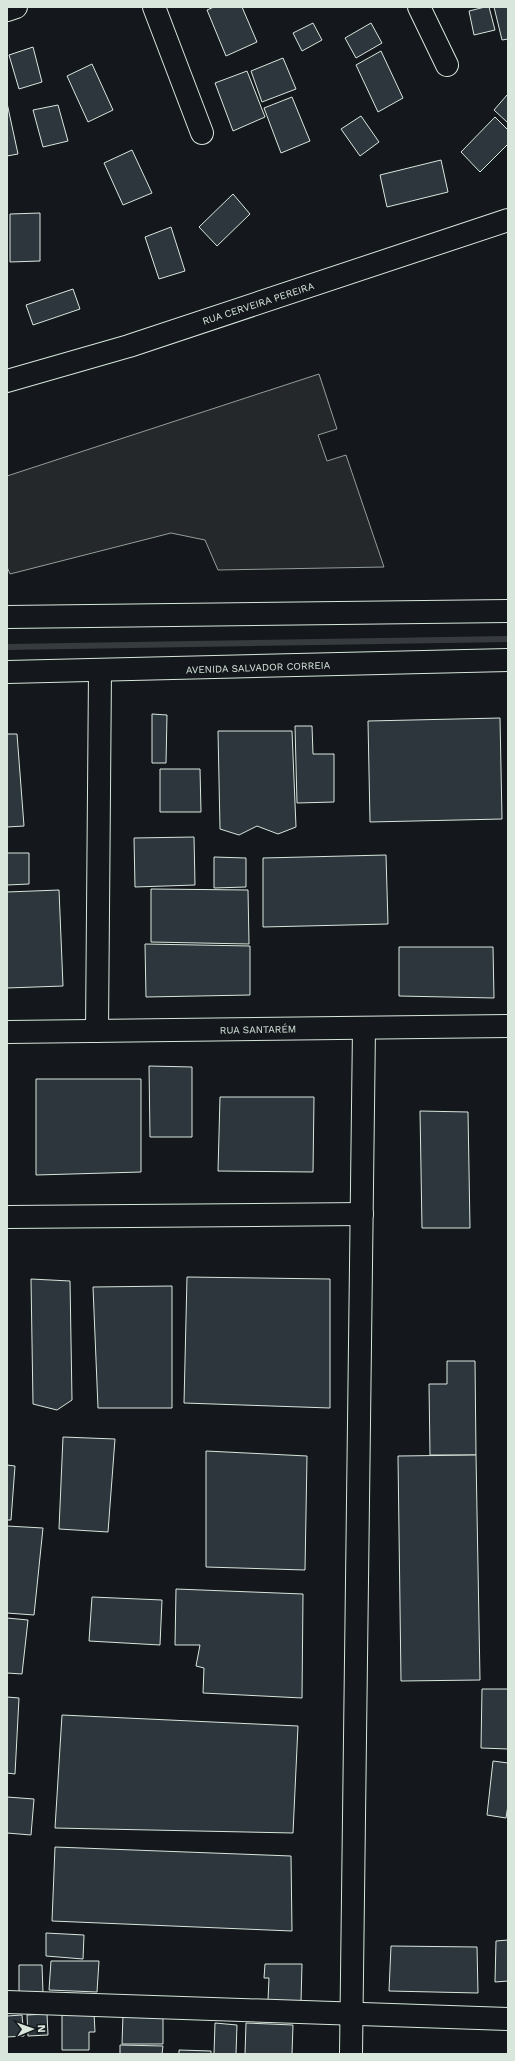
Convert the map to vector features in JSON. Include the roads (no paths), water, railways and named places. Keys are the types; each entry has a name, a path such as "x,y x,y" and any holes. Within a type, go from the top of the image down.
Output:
{"street":[{"path":"7,10 16,7"},
{"path":"154,7 202,133"},
{"path":"419,7 447,65"},
{"name":"RUA CERVEIRA PEREIRA","path":"7,381 129,346 508,220"},
{"path":"7,617 508,611"},
{"name":"AVENIDA SALVADOR CORREIA","path":"7,672 100,671 508,660"},
{"path":"97,1031 100,671"},
{"name":"RUA SANTARÉM","path":"7,1032 508,1026"},
{"path":"351,2054 364,1028"},
{"path":"7,1218 362,1214"},
{"path":"7,2002 508,2019"}],"waterway":[{"path":"7,647 508,639"}]}
